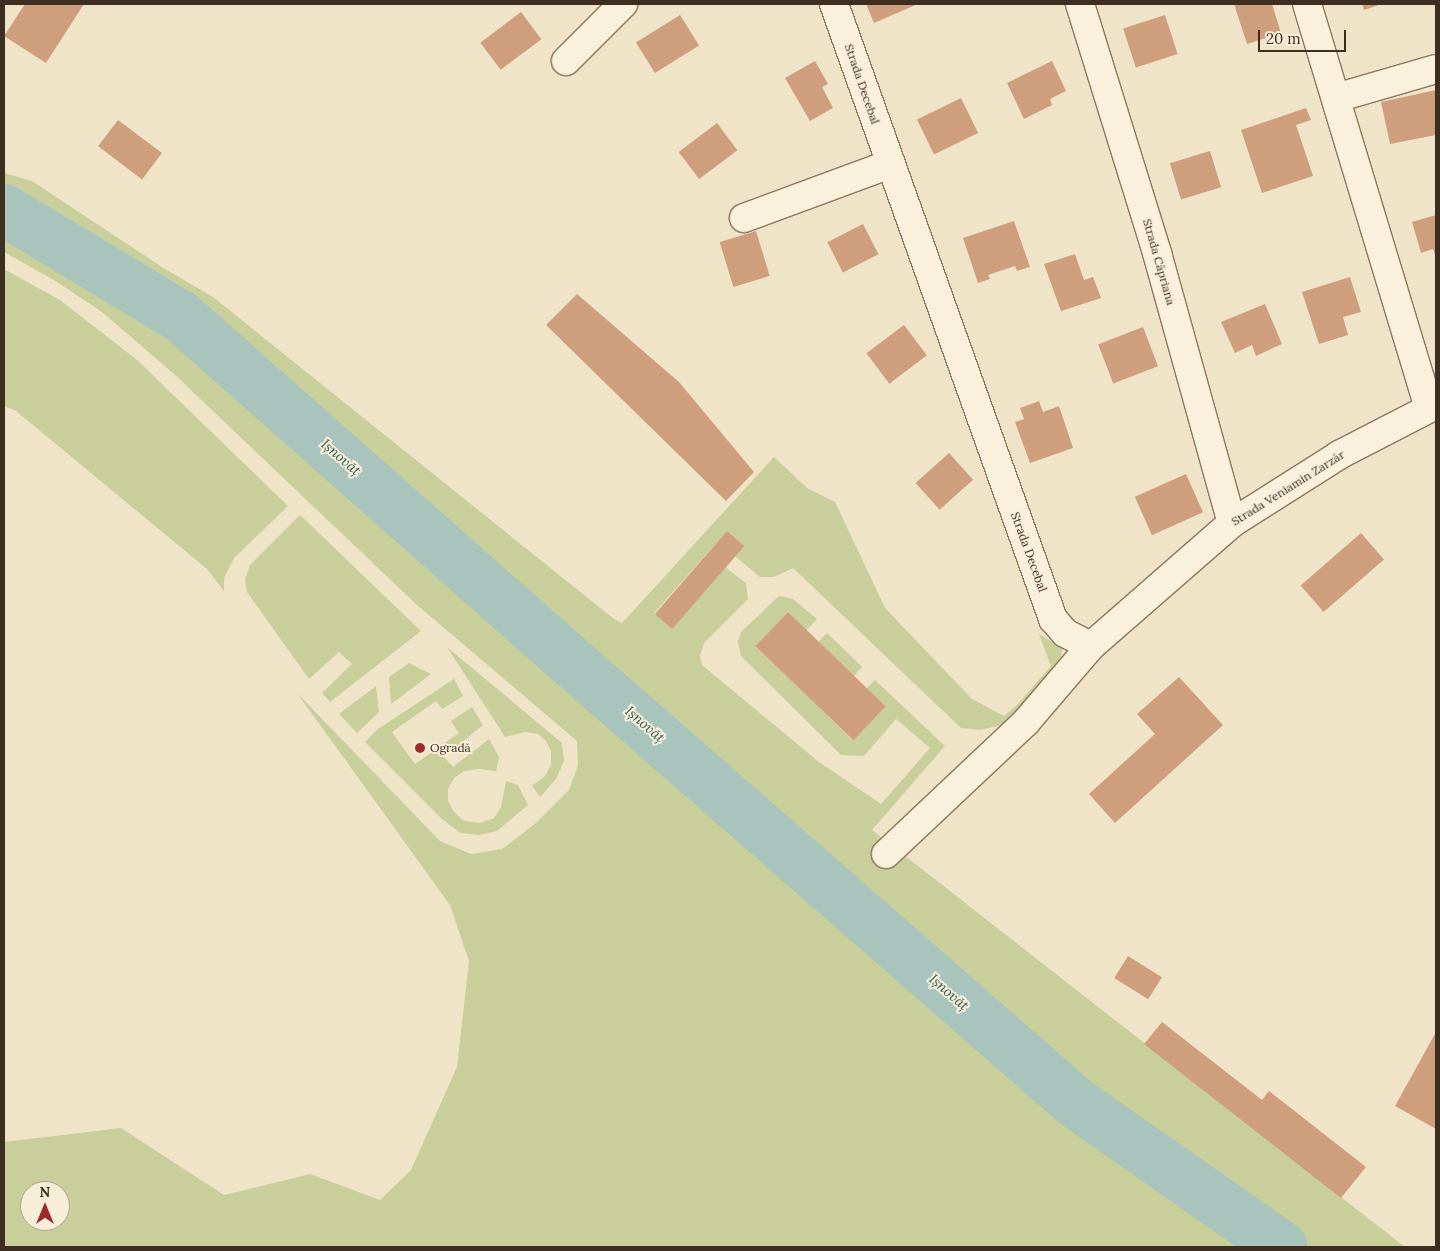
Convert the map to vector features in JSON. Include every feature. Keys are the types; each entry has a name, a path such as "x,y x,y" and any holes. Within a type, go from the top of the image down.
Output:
{"street":[{"path":"566,61 623,4"},
{"name":"Strada Decebal","path":"834,4 1053,619 1065,633 1091,646"},
{"name":"Strada Căpriana","path":"1080,4 1157,252 1232,523"},
{"name":"Strada Veniamin Zarzăr","path":"1091,646 1232,523 1339,454 1432,406 1307,4"},
{"path":"1336,98 1436,69"},
{"path":"744,218 890,164"},
{"path":"886,854 1026,722 1091,646"}],"green space":[{"path":"4,173 32,181 165,269 213,297 614,619 622,623 774,457 807,488 835,502 885,608 972,699 1004,716 1018,704 1051,666 1039,634 1062,648 1061,661 1006,724 980,730 961,728 793,568 774,577 760,577 735,556 744,546 727,531 654,613 671,627 725,567 746,583 748,599 704,643 700,656 702,665 819,762 881,804 930,748 896,719 864,756 841,755 741,656 738,642 741,632 779,596 793,599 817,619 806,631 788,612 756,645 852,740 885,708 866,689 875,680 945,746 872,830 1405,1247 4,1247 4,1142 121,1128 224,1195 310,1174 380,1200 411,1170 457,1067 469,961 450,905 297,693 440,841 471,854 502,849 536,823 569,790 578,765 577,741 417,605 174,374 102,312 54,280 4,252"},
{"path":"4,269 60,300 137,360 288,506 234,558 224,578 224,591 207,569 16,411 4,406"},
{"path":"300,515 421,631 330,702 322,693 352,664 339,652 309,679 247,592 245,579 250,565"},
{"path":"827,633 862,667 853,676 818,642"},
{"path":"447,647 562,743 564,761 556,779 540,797 532,786 545,776 551,765 551,751 546,741 538,734 525,732 505,737"},
{"path":"409,663 431,674 391,704 389,677"},
{"path":"454,679 463,696 442,709 436,701 392,732 415,764 459,733 451,721 472,707 483,725 444,757 453,767 489,739 499,757 496,771 478,769 464,771 454,778 448,789 448,801 454,812 464,821 480,823 494,818 501,807 506,781 518,785 528,805 497,831 479,835 460,833 441,818 365,742 378,729"},
{"path":"376,686 379,712 357,733 339,714"}],"building":[{"path":"25,4 84,4 46,63 4,36"},
{"path":"866,4 918,4 874,23"},
{"path":"1234,4 1272,4 1281,33 1247,44"},
{"path":"1362,4 1382,4 1364,10"},
{"path":"521,12 541,39 501,70 480,43"},
{"path":"680,15 699,46 655,73 636,43"},
{"path":"1165,15 1178,54 1136,68 1123,29"},
{"path":"815,61 828,84 822,87 833,108 810,121 785,78"},
{"path":"1052,61 1066,91 1050,99 1052,105 1024,119 1007,83"},
{"path":"1436,90 1436,135 1390,144 1381,102"},
{"path":"961,98 978,133 934,155 917,119"},
{"path":"1306,108 1311,120 1296,125 1313,176 1262,193 1241,130"},
{"path":"118,120 162,153 142,179 98,146"},
{"path":"717,123 737,150 699,179 679,152"},
{"path":"1210,151 1221,187 1181,200 1170,163"},
{"path":"1436,215 1436,258 1433,249 1421,253 1412,222"},
{"path":"1014,221 1030,267 1017,271 1015,266 988,275 990,279 978,283 963,238"},
{"path":"863,224 878,254 843,272 827,242"},
{"path":"756,231 770,276 733,287 720,242"},
{"path":"1075,254 1084,280 1093,277 1101,298 1061,311 1044,264"},
{"path":"1350,277 1361,312 1343,317 1348,335 1319,344 1302,292"},
{"path":"577,294 679,382 754,472 726,501 546,325"},
{"path":"1265,304 1282,344 1256,356 1252,345 1235,353 1221,322"},
{"path":"904,325 927,355 889,384 866,353"},
{"path":"1143,327 1158,366 1113,383 1098,344"},
{"path":"1039,401 1043,412 1059,406 1073,448 1030,463 1015,422 1024,419 1020,408"},
{"path":"949,453 973,480 940,510 916,483"},
{"path":"1186,474 1203,512 1152,535 1135,497"},
{"path":"727,531 744,546 672,629 655,614"},
{"path":"1361,533 1384,559 1324,612 1301,585"},
{"path":"788,612 886,706 853,740 755,646"},
{"path":"1179,677 1223,725 1115,823 1089,794 1155,734 1137,714"},
{"path":"1128,956 1162,977 1148,999 1114,978"},
{"path":"1162,1022 1262,1100 1269,1091 1366,1167 1341,1198 1144,1044"},
{"path":"1436,1032 1436,1129 1395,1106"}],"waterway":[{"name":"Ișnovăț","path":"4,210 180,316 567,658 1076,1103 1282,1247"}],"place":[{"name":"Ogradă","path":"420,748"}]}
